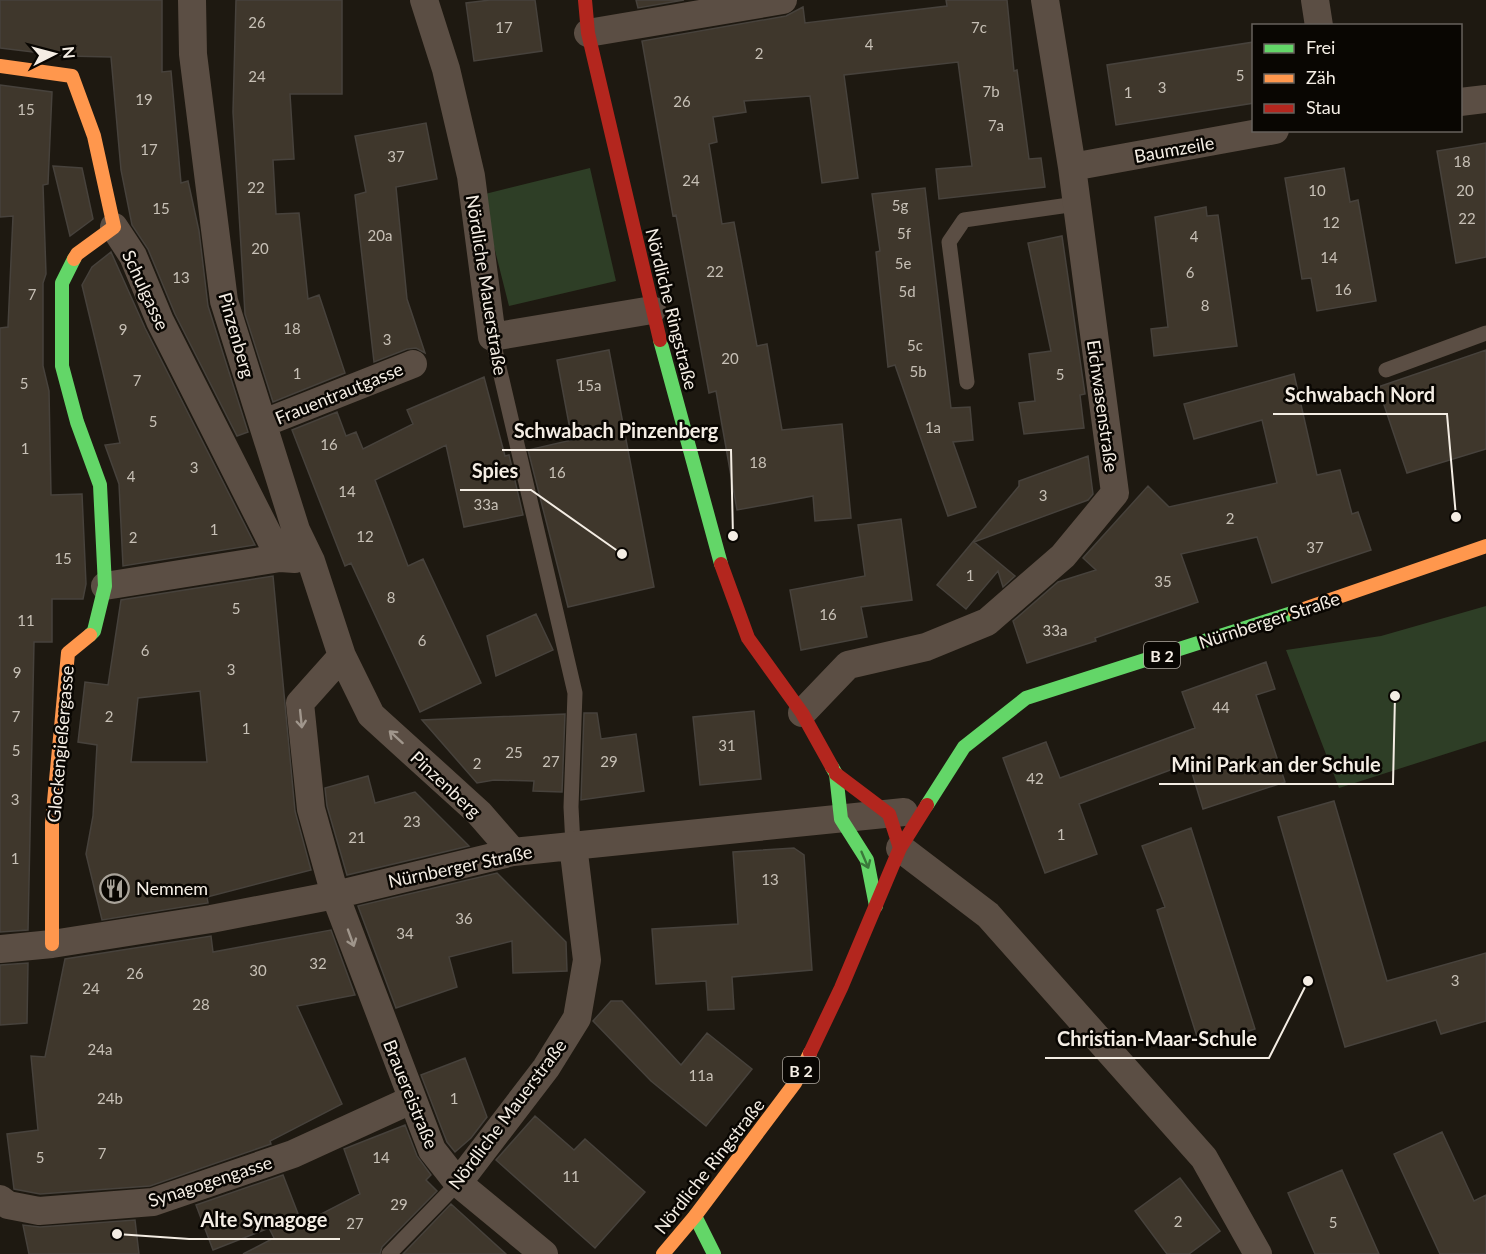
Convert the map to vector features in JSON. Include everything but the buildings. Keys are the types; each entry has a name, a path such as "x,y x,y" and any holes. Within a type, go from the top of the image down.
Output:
{"main road":[{"name":"Nördliche Ringstraße","path":"585,0 588,33 652,310 715,549 748,638 802,713 836,774 851,824 867,860 876,906"},
{"name":"Schulgasse","path":"0,66 72,76 93,136 114,227"},
{"name":"Glockengießergasse","path":"52,944 52,823 68,653 94,631 105,586 100,485 77,422 62,366 62,283 77,254 114,227"},
{"name":"Nürnberger Straße","path":"924,810 964,747 1026,698 1289,614 1486,546"},
{"name":"Nördliche Ringstraße","path":"663,1254 695,1216 795,1083 876,906 890,833 836,774"},
{"path":"695,1216 714,1254"}],"street":[{"name":"Pinzenberg","path":"192,0 193,54 224,301 296,530 310,561 342,656 371,715 479,813 513,852"},
{"name":"Nördliche Mauerstraße","path":"424,0 446,69 471,176 492,337"},
{"path":"588,33 783,0"},
{"name":"Eichwasenstraße","path":"802,713 848,665 926,647 987,622 1063,556 1115,493 1072,167 1045,0"},
{"path":"1315,0 1319,24"},
{"path":"1462,102 1486,99"},
{"name":"Baumzeile","path":"1072,167 1264,132"},
{"name":"Schulgasse","path":"114,227 133,256 160,321 280,558"},
{"path":"492,337 652,310"},
{"name":"Frauentrautgasse","path":"264,423 413,364"},
{"path":"105,586 280,558 310,561"},
{"path":"335,895 311,810 300,703 342,656"},
{"name":"Nürnberger Straße","path":"0,949 52,944 211,919 335,895 513,852 573,845 851,824 890,833 924,810"},
{"path":"890,833 988,915 1204,1158 1257,1254"},
{"name":"Nördliche Mauerstraße","path":"458,1183 546,1068 577,1018 587,960 573,845"},
{"name":"Brauereistraße","path":"335,895 411,1100 432,1150 458,1183 544,1254"},
{"name":"Synagogengasse","path":"0,1199 8,1205 39,1211 153,1202 293,1154 411,1100"}],"lane":[{"path":"967,382 949,242 964,220 1076,204"},
{"path":"1386,370 1486,333"},
{"name":"Nördliche Mauerstraße","path":"492,337 575,693 571,807 573,845"},
{"name":"Nördliche Mauerstraße","path":"389,1254 458,1183"}],"green space":[{"path":"590,168 616,281 509,306 481,195"},
{"path":"1486,606 1486,741 1339,788 1286,650 1381,636"}],"traffic: fast":[{"path":"74,259 62,283 62,366 77,422 100,485 105,586 94,631 90,635"},
{"path":"660,340 721,564"},
{"path":"927,805 964,747 1026,698 1295,612"},
{"path":"832,767 836,774 841,819 867,860 876,906"},
{"path":"695,1216 714,1254"}],"traffic: slow":[{"path":"0,66 72,76 94,136 114,227 77,254 74,259"},
{"path":"1295,612 1486,546"},
{"path":"52,944 52,823 68,653 90,635"},
{"path":"663,1254 695,1216 795,1083 810,1053"}],"traffic: jam":[{"path":"585,0 588,33 660,340"},
{"path":"721,564 748,638 802,713 832,767"},
{"path":"836,774 889,814 900,848"},
{"path":"810,1053 841,988 900,848 927,805"}],"place":[{"name":"Schwabach Nord","path":"1456,517"},
{"name":"Schwabach Pinzenberg","path":"733,536"},
{"name":"Spies","path":"622,554"},
{"name":"Mini Park an der Schule","path":"1395,696"},
{"name":"Nemnem","path":"115,888"},
{"name":"Christian-Maar-Schule","path":"1308,981"},
{"name":"Alte Synagoge","path":"117,1234"}]}
